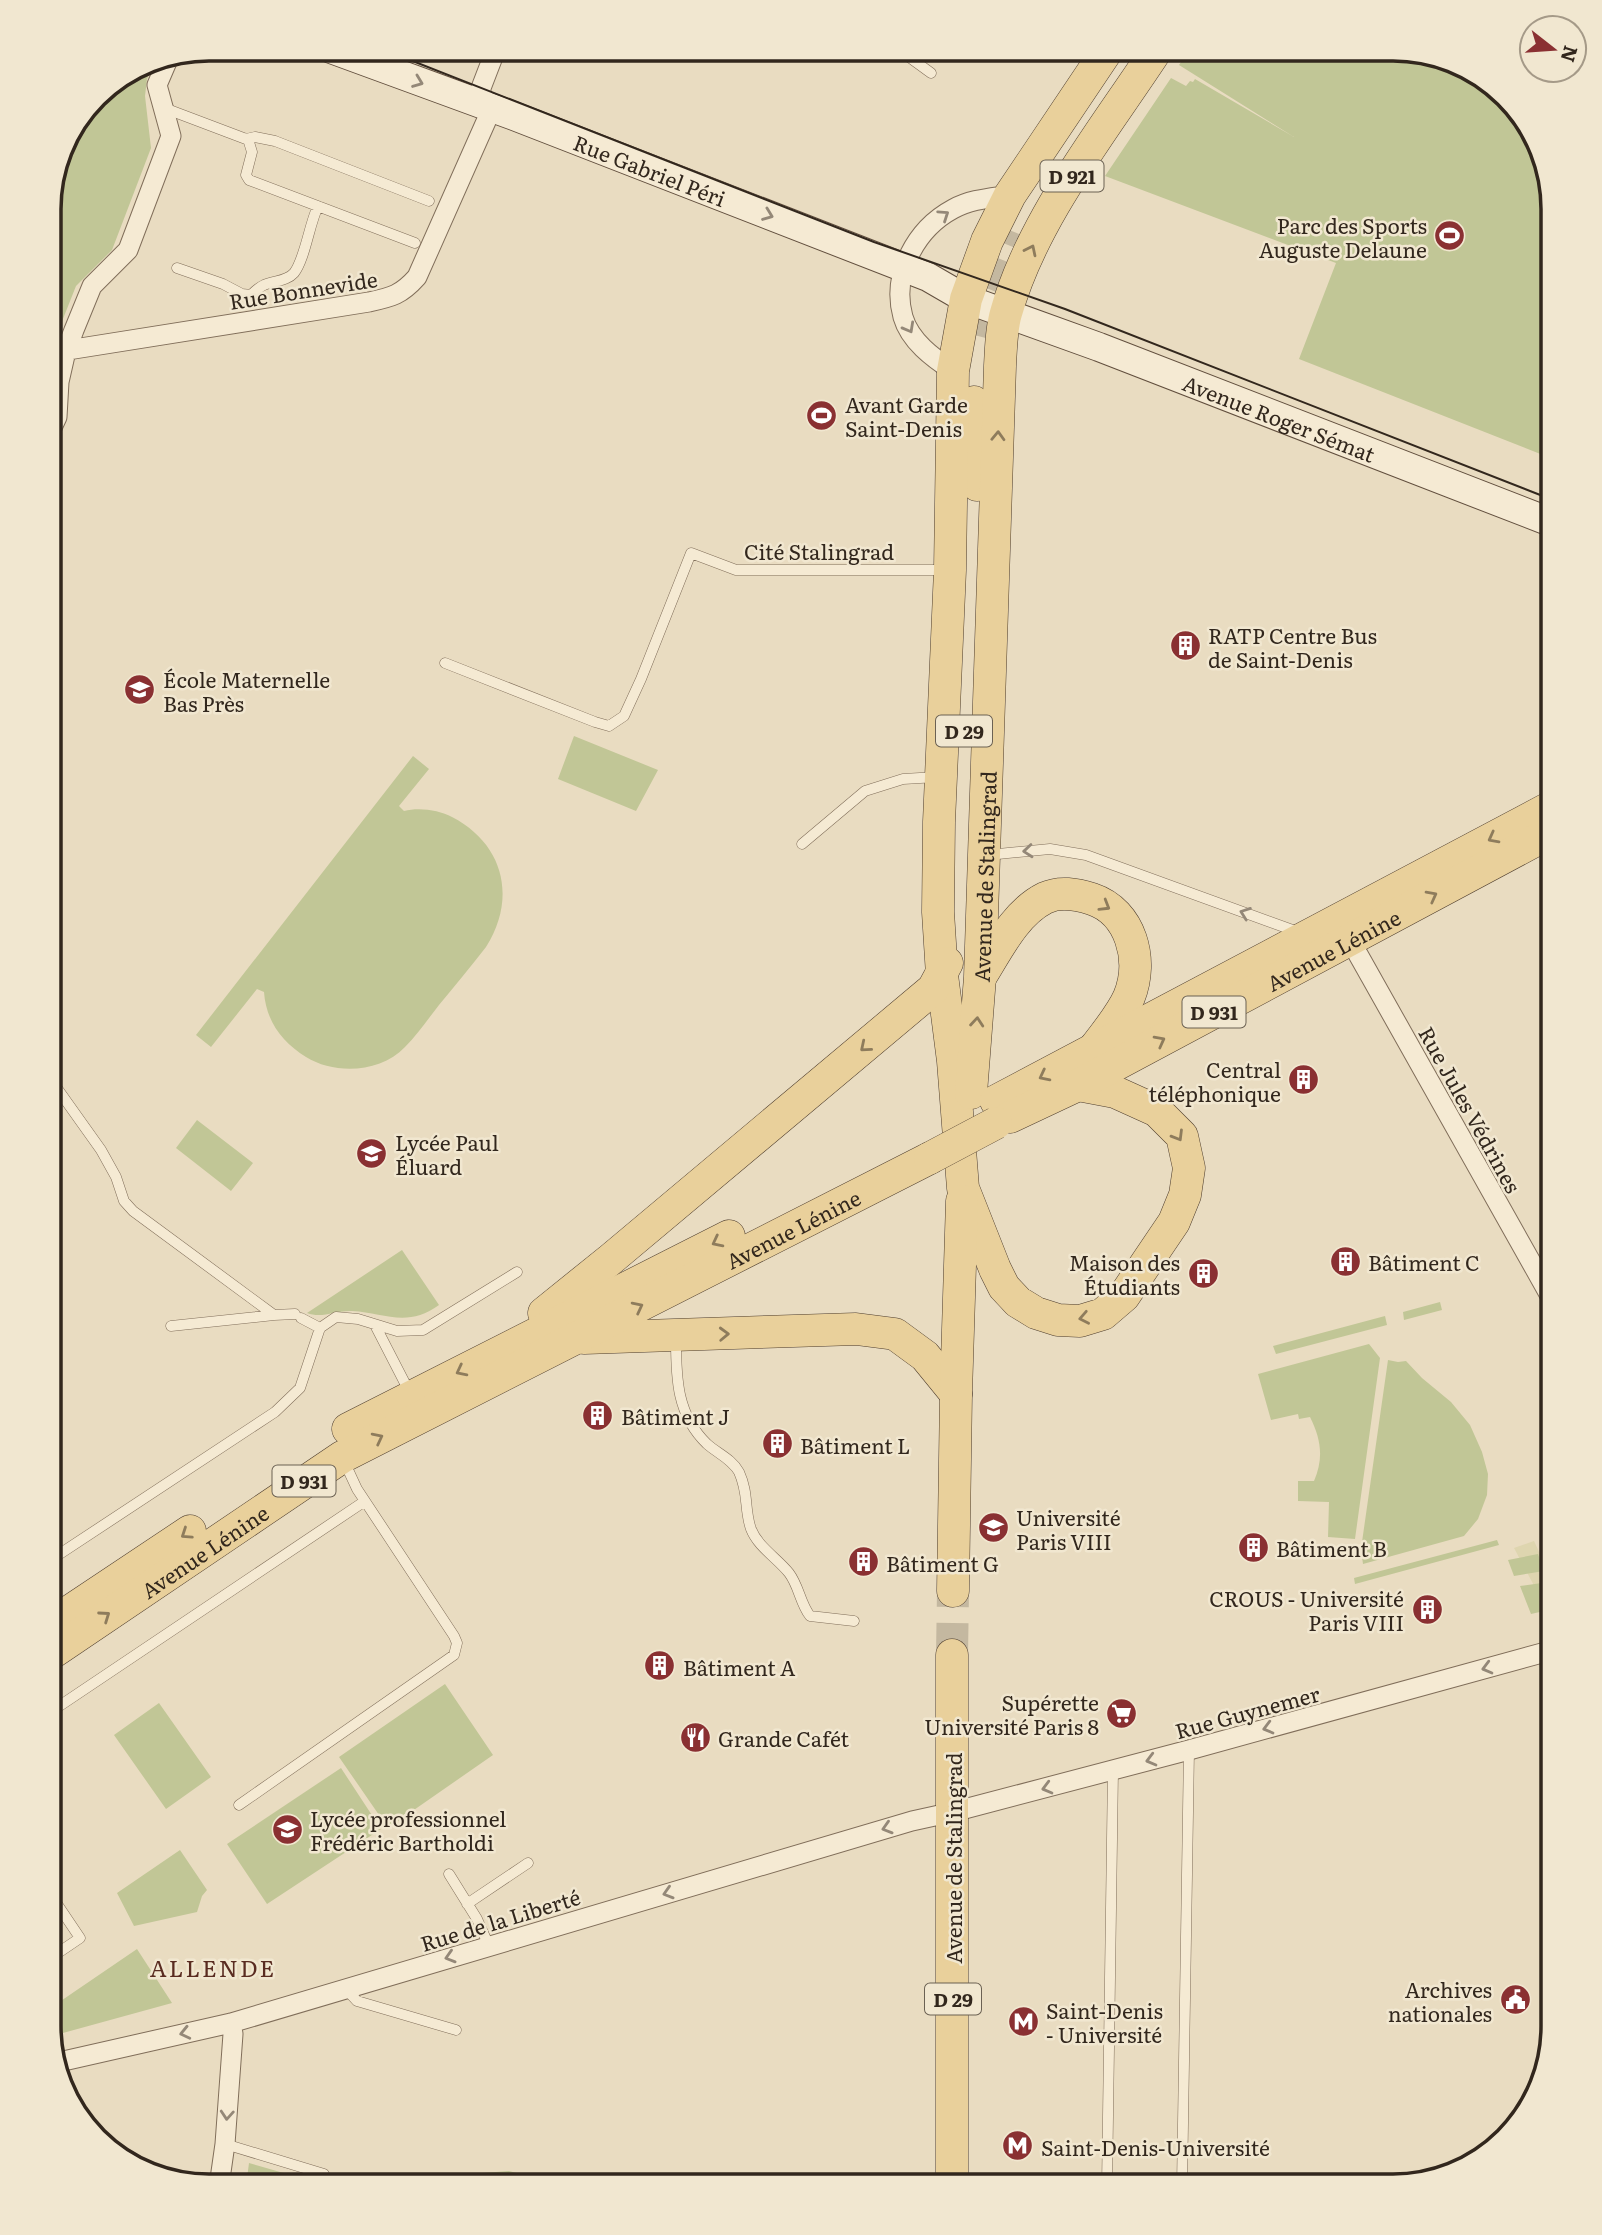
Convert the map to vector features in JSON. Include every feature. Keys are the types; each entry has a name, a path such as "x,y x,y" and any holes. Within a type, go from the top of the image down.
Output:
{"main road":[{"name":"D 921","path":"966,299 987,240 1010,195 1099,62"},
{"name":"D 921","path":"1117,62 1030,193 1014,232 1130,62"},
{"name":"D 921","path":"1006,314 1025,262 1052,207 1149,62"},
{"name":"Avenue de Stalingrad","path":"963,1188 953,1060 941,777 950,570 953,371 966,299"},
{"name":"Avenue de Stalingrad","path":"953,1591 963,1188 980,977 1000,366 1006,314"},
{"name":"Avenue de Stalingrad","path":"948,922 978,337"},
{"name":"D 29","path":"974,402 987,774"},
{"name":"Avenue Lénine","path":"61,1646 342,1457 577,1338 996,1112 1091,1052 1541,812"},
{"name":"Avenue Lénine","path":"996,1112 1078,1085 1541,837"},
{"path":"980,977 1018,920 1044,898 1069,894 1089,898 1107,906 1128,931 1134,959 1134,978 1120,1013 1091,1052"},
{"path":"510,1345 535,1319 577,1288 933,989 942,975 948,922"},
{"path":"917,1003 933,949 948,922"},
{"name":"Avenue de Stalingrad","path":"942,975 953,1060"},
{"path":"963,1188 995,1269 1004,1287 1018,1302 1036,1313 1058,1320 1080,1321 1102,1314 1124,1296 1174,1222 1185,1195 1189,1168 1182,1136 1157,1111 1115,1092 1078,1085"},
{"name":"Avenue Lénine","path":"61,1617 320,1444 510,1345 931,1147"},
{"path":"577,1338 856,1329 895,1334 925,1356 956,1394"},
{"name":"Avenue de Stalingrad","path":"952,1655 952,2174"}],"street":[{"name":"Rue Gabriel Péri","path":"364,61 928,277 966,299"},
{"path":"491,61 481,95 492,108"},
{"path":"62,344 92,286 128,250 170,136 157,85 164,68"},
{"name":"Rue Bonnevide","path":"62,351 393,297 405,290 417,277 492,108"},
{"path":"953,371 927,352 915,339 903,317 901,293 904,268 911,247 936,220 955,208 979,199 1010,195"},
{"name":"Avenue Roger Sémat","path":"966,299 1099,347 1541,518"},
{"name":"Rue Jules Védrines","path":"1350,940 1541,1280"},
{"name":"Rue Guynemer","path":"953,1812 1541,1653"},
{"name":"Rue de la Liberté","path":"65,2061 231,2023 912,1821 953,1812"},
{"path":"221,2173 233,2034 231,2023"}],"lane":[{"path":"915,62 931,73"},
{"path":"164,108 248,139 255,136 275,141 429,201"},
{"path":"248,139 252,152 246,175 249,180 415,243"},
{"path":"177,268 223,284 242,294 251,295 266,284 287,279 293,274 299,265 318,206"},
{"name":"Cité Stalingrad","path":"444,663 609,726 624,716 691,553 736,570 950,570"},
{"path":"802,844 865,791 903,779 941,777"},
{"path":"984,856 1049,849 1086,855 1309,936"},
{"path":"62,1094 102,1150 116,1177 124,1201 274,1315"},
{"path":"61,1553 275,1412 300,1388 320,1328 336,1317 358,1319 397,1331 423,1330 517,1272"},
{"path":"171,1326 274,1315 298,1316 320,1328"},
{"path":"374,1325 411,1396"},
{"path":"676,1336 677,1389 682,1407 706,1443 737,1469 748,1499 747,1515 759,1543 791,1576 810,1616 854,1621"},
{"path":"239,1804 454,1655 457,1643 454,1636 365,1501 342,1457"},
{"path":"61,1705 365,1501"},
{"path":"1182,2174 1189,1750"},
{"path":"1107,2174 1113,1770"},
{"path":"467,1904 527,1863"},
{"path":"449,1874 477,1919 489,1946"},
{"path":"61,1910 80,1938 61,1951"},
{"path":"346,1989 358,2001 456,2030"},
{"path":"225,2144 321,2173"}],"shaded area":[{"path":"1534,1541 1541,1556 1541,1599 1514,1548"}],"green space":[{"name":"Parc des Sports Auguste Delaune","path":"1181,62 1422,64 1467,81 1497,105 1521,135 1536,171 1539,190 1541,454 1299,359 1336,263 1105,176 1171,78 1186,86 1195,79 1294,137 1179,65"},
{"path":"149,75 145,96 151,148 112,250 76,286 62,322 62,200 66,171 86,127 98,112 127,86"},
{"path":"574,736 658,770 636,811 558,779"},
{"path":"413,756 429,769 399,806 404,811 429,810 452,817 470,828 494,857 503,891 496,928 486,947 409,1042 395,1056 383,1062 357,1069 343,1069 330,1067 306,1057 290,1045 277,1030 268,1012 264,992 257,989 211,1047 196,1035"},
{"path":"197,1120 253,1163 231,1191 176,1148"},
{"path":"402,1250 439,1305 428,1312 406,1318 352,1311 318,1315 307,1313"},
{"path":"1440,1302 1442,1310 1404,1320 1403,1312"},
{"path":"1385,1316 1387,1325 1276,1354 1273,1346"},
{"path":"1369,1344 1380,1358 1355,1539 1328,1537 1329,1502 1298,1501 1298,1481 1314,1481 1319,1464 1319,1441 1314,1425 1310,1417 1299,1419 1298,1414 1271,1420 1258,1374"},
{"path":"1388,1360 1406,1361 1451,1402 1470,1425 1488,1474 1487,1495 1478,1519 1464,1536 1363,1564 1361,1549"},
{"path":"1497,1540 1499,1545 1355,1584 1354,1578"},
{"path":"1538,1554 1541,1572 1514,1576 1508,1560"},
{"path":"1541,1583 1541,1612 1531,1614 1520,1586"},
{"path":"445,1684 493,1755 388,1828 339,1757"},
{"path":"159,1703 211,1777 166,1809 114,1735"},
{"path":"341,1768 381,1829 267,1904 227,1844"},
{"path":"180,1850 207,1890 197,1912 134,1926 117,1893"},
{"path":"137,1949 172,2003 62,2033 61,2001"},
{"path":"249,2163 284,2173 248,2173"},
{"path":"509,2171 517,2173 483,2173"}],"tunnel":[{"path":"978,336 989,294 1014,232"},
{"path":"952,1655 953,1591"}],"tram line":[{"path":"413,61 874,242 1065,309 1541,495"}],"place":[{"name":"Parc des Sports Auguste Delaune","path":"1450,236"},
{"name":"Avant Garde Saint-Denis","path":"822,415"},
{"name":"RATP Centre Bus de Saint-Denis","path":"1185,646"},
{"name":"École Maternelle Bas Près","path":"140,690"},
{"name":"Central téléphonique","path":"1304,1080"},
{"name":"Lycée Paul Éluard","path":"372,1153"},
{"name":"Bâtiment C","path":"1345,1261"},
{"name":"Maison des Étudiants","path":"1203,1273"},
{"name":"Bâtiment J","path":"598,1415"},
{"name":"Bâtiment L","path":"777,1444"},
{"name":"Université Paris VIII","path":"993,1528"},
{"name":"Bâtiment B","path":"1253,1547"},
{"name":"Bâtiment G","path":"863,1562"},
{"name":"CROUS - Université Paris VIII","path":"1427,1609"},
{"name":"Bâtiment A","path":"660,1666"},
{"name":"Supérette Université Paris 8","path":"1122,1713"},
{"name":"Grande Cafét","path":"695,1737"},
{"name":"Lycée professionnel Frédéric Bartholdi","path":"287,1829"},
{"name":"Archives nationales","path":"1515,2000"},
{"name":"Saint-Denis - Université","path":"1023,2021"},
{"name":"Saint-Denis-Université","path":"1018,2146"}],"district":[{"name":"ALLENDE","path":"213,1967"}]}
